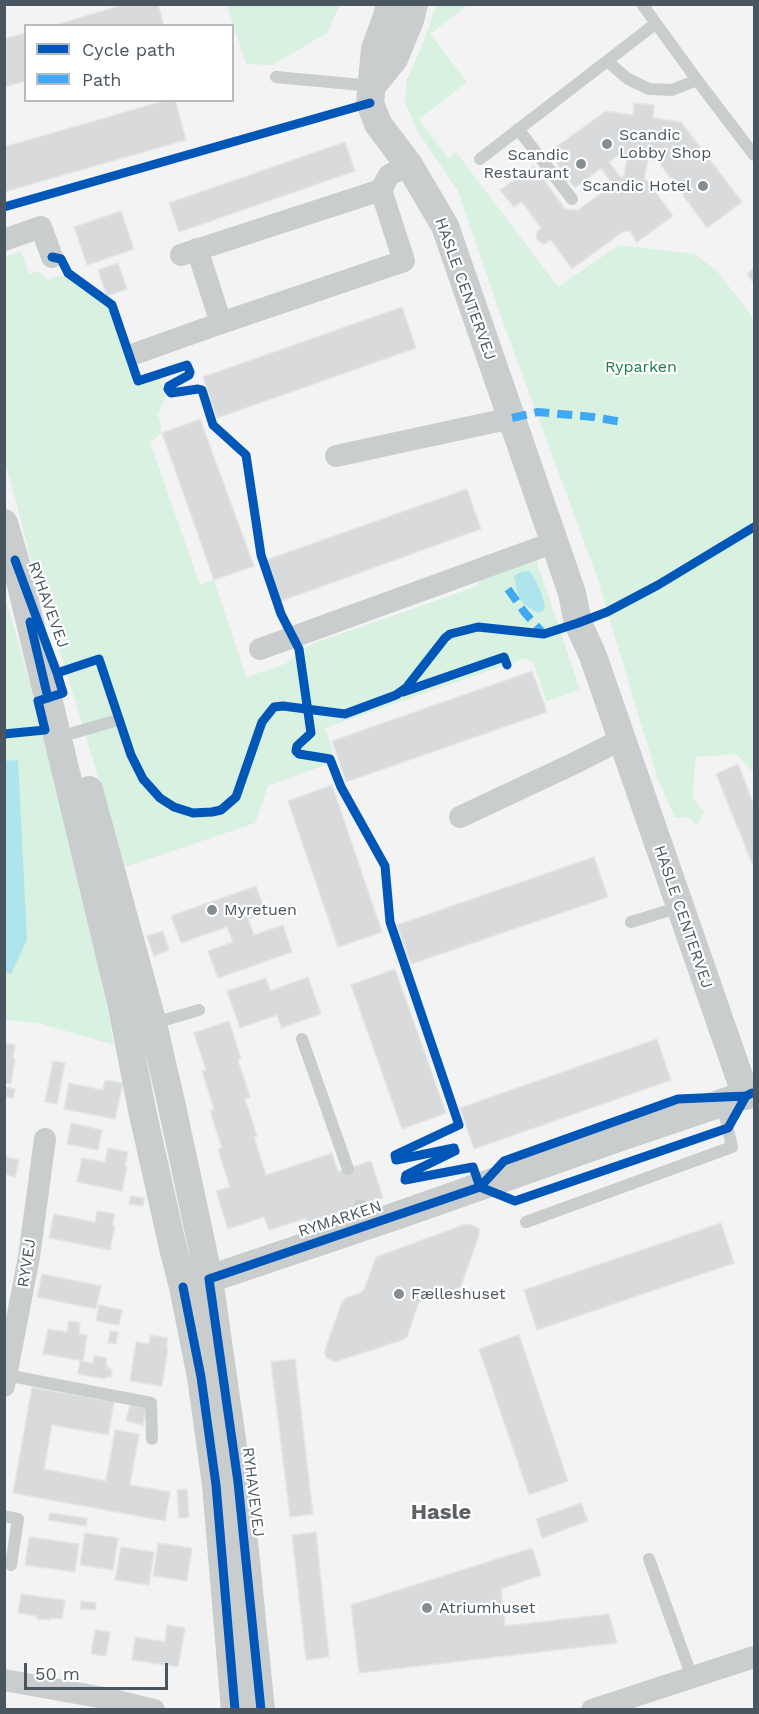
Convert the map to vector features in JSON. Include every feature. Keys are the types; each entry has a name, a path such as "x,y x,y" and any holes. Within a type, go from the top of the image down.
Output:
{"street":[{"name":"HASLE CENTERVEJ","path":"390,4 375,49 370,103 378,124 409,165 446,226 573,592 578,623 593,656 622,739 741,1097"},
{"path":"372,86 394,60 414,4"},
{"path":"221,323 189,252 381,190 389,175 409,165"},
{"path":"136,353 404,261 381,190"},
{"path":"4,240 41,227 52,257"},
{"path":"336,456 512,418"},
{"name":"RYHAVEVEJ","path":"4,523 15,560 87,860 140,1027 171,1102 196,1283 238,1482 261,1710"},
{"path":"260,649 555,542"},
{"name":"RYHAVEVEJ","path":"15,560 57,673 74,733 140,1027"},
{"path":"460,817 622,739"},
{"name":"RYMARKEN","path":"196,1283 364,1215 618,1138 741,1097"},
{"name":"RYVEJ","path":"5,1380 29,1257 45,1139"},
{"name":"RYHAVEVEJ","path":"196,1283 201,1377 216,1485 235,1710"},
{"path":"592,1710 754,1657"},
{"path":"4,1680 104,1698 154,1710"}],"lane":[{"path":"642,4 754,155"},
{"path":"480,159 655,24"},
{"path":"607,61 628,79 649,89 672,90 697,80"},
{"path":"276,77 372,86"},
{"path":"518,129 572,199"},
{"path":"74,733 118,720"},
{"path":"631,922 668,911 678,904"},
{"path":"140,1027 199,1010"},
{"path":"302,1039 348,1169"},
{"path":"526,1222 732,1147 741,1097"},
{"path":"5,1380 151,1403 152,1439"},
{"path":"4,1516 18,1519 11,1565"},
{"path":"649,1558 693,1677"}],"green space":[{"path":"227,4 340,5 327,33 272,65 246,64"},
{"name":"Ryparken","path":"436,5 468,5 430,34 467,82 419,119 448,158 456,152 558,287 619,245 695,254 717,271 754,319 754,773 736,754 696,757 693,798 704,812 697,826 688,817 675,818 658,780 596,574 504,325 458,191 418,132 405,102 407,80"},
{"path":"21,251 29,274 39,271 47,280 68,273 112,305 138,381 153,377 160,380 167,395 158,413 162,433 150,442 200,585 214,580 246,677 285,664 312,644 478,586 476,578 535,556 580,690 546,701 534,664 526,658 325,728 336,761 268,786 255,823 125,867 64,664 36,581 5,463 4,257"},
{"path":"4,593 32,691 102,977 114,1045 38,1023 5,1020"}],"water":[{"path":"530,571 540,589 545,607 542,612 536,612 524,604 518,595 514,576"},
{"path":"18,760 27,940 11,974 4,972 4,761"}],"building":[{"path":"126,4 158,4 163,24 59,24"},
{"path":"24,34 24,82 4,87 4,39"},
{"path":"160,102 176,102 186,140 4,192 4,147"},
{"name":"Scandic Hotel","path":"634,103 654,105 653,118 681,122 742,202 707,228 658,161 648,159 644,180 647,180 673,216 637,242 630,231 624,231 572,269 551,240 544,244 538,241 536,236 541,228 522,202 514,207 500,190 534,166 565,209 578,210 613,185 601,168 575,188 549,152 606,111 633,115","holes":["618,155 627,157 624,176 621,178 609,162"]},
{"path":"345,142 355,171 179,232 169,203"},
{"path":"121,211 134,249 87,265 74,227"},
{"path":"118,263 127,289 107,296 98,270"},
{"path":"754,268 754,284 747,274"},
{"path":"402,307 416,348 217,418 203,377"},
{"path":"200,419 254,566 214,580 162,433"},
{"path":"467,489 481,529 281,601 266,560"},
{"path":"532,671 547,712 346,782 332,741"},
{"path":"738,764 754,805 754,868 716,774"},
{"path":"332,785 382,932 338,947 288,801"},
{"path":"594,857 608,897 411,964 397,925"},
{"path":"256,886 266,913 248,919 254,935 283,925 292,952 218,978 208,951 233,942 227,927 181,943 171,916"},
{"path":"163,931 169,950 154,956 147,936"},
{"path":"395,969 446,1113 402,1129 351,985"},
{"path":"308,977 321,1014 281,1028 277,1015 240,1028 227,991 266,978 270,991"},
{"path":"229,1021 250,1097 245,1099 257,1136 254,1137 266,1175 332,1153 338,1172 371,1161 383,1198 307,1223 306,1218 269,1230 264,1217 228,1229 216,1191 230,1187 218,1149 222,1148 210,1111 214,1109 202,1071 206,1070 194,1033"},
{"path":"657,1039 671,1080 474,1149 460,1108"},
{"path":"4,1043 15,1045 11,1084 4,1083"},
{"path":"53,1061 65,1063 57,1104 45,1102"},
{"path":"105,1080 123,1083 115,1119 64,1109 69,1083 103,1090"},
{"path":"4,1087 15,1089 13,1098 4,1096"},
{"path":"71,1123 102,1130 98,1150 67,1144"},
{"path":"108,1148 128,1152 122,1191 77,1182 82,1158 105,1162"},
{"path":"4,1156 19,1160 15,1177 4,1174"},
{"path":"131,1196 144,1198 143,1206 129,1204"},
{"path":"97,1211 115,1214 110,1250 49,1238 54,1214 95,1222"},
{"path":"721,1223 734,1263 537,1330 524,1290"},
{"name":"Fælleshuset","path":"466,1224 479,1229 479,1235 461,1286 421,1301 407,1337 402,1340 335,1362 327,1358 325,1350 342,1302 364,1290 376,1257"},
{"path":"42,1274 101,1286 96,1309 37,1297"},
{"path":"99,1305 122,1310 119,1325 96,1321"},
{"path":"69,1321 80,1323 79,1334 87,1335 83,1361 43,1354 48,1329 67,1332"},
{"path":"110,1331 118,1332 116,1344 108,1343"},
{"path":"151,1335 168,1338 162,1386 130,1381 136,1342 149,1344"},
{"path":"519,1335 568,1481 529,1495 479,1349"},
{"path":"94,1356 107,1358 107,1368 112,1369 111,1377 105,1379 78,1374 80,1361 93,1363"},
{"path":"295,1359 313,1514 290,1517 271,1362"},
{"path":"32,1387 114,1402 108,1435 52,1425 44,1469 106,1481 115,1430 139,1434 130,1485 170,1492 165,1521 13,1493"},
{"path":"130,1405 146,1408 143,1425 126,1421"},
{"path":"187,1489 189,1517 179,1518 177,1490"},
{"path":"581,1503 588,1521 542,1538 536,1519"},
{"path":"50,1513 87,1518 86,1526 48,1520"},
{"path":"316,1532 329,1657 306,1660 292,1535"},
{"path":"85,1533 118,1538 113,1570 80,1565"},
{"path":"29,1537 79,1544 75,1572 25,1565"},
{"path":"158,1543 192,1548 187,1581 153,1576"},
{"path":"121,1547 154,1552 149,1585 115,1580"},
{"name":"Atriumhuset","path":"532,1548 541,1575 501,1589 505,1626 609,1614 617,1643 359,1673 351,1605"},
{"path":"21,1594 65,1600 62,1619 37,1619 37,1616 18,1613"},
{"path":"81,1601 96,1603 95,1610 80,1609"},
{"path":"167,1625 185,1628 178,1667 132,1660 135,1637 165,1642"},
{"path":"95,1630 110,1632 106,1656 91,1654"}],"marked path":[{"path":"512,418 538,412 622,422"},
{"path":"508,589 543,633"}],"cycle path":[{"path":"4,207 370,103"},
{"path":"52,257 61,259 68,273 112,305 138,381 187,365 189,375 169,386 168,389 171,393 202,390 213,425 246,455 261,555 281,614 299,649 311,733 297,746 296,751 299,754 330,759 341,787 385,866 390,922 459,1125 395,1155 396,1160 454,1148 455,1151 406,1175 405,1180 473,1167 480,1187 515,1201 728,1128 746,1096"},
{"path":"57,673 99,659 131,755 143,779 160,798 174,807 193,813 212,812 221,810 236,797 262,722 274,707 283,706 345,714 396,695 406,688 450,634 478,627 544,634 578,623 607,612 658,585 754,527"},
{"path":"4,734 45,730 38,701 63,693 15,560"},
{"path":"30,622 48,698"},
{"path":"403,692 504,657 507,665"},
{"path":"261,1710 238,1482 209,1279 480,1187 504,1161 678,1099 746,1096 752,1093"},
{"path":"183,1287 201,1377 216,1485 235,1710"}],"place":[{"name":"Scandic Lobby Shop","path":"607,144"},
{"name":"Scandic Restaurant","path":"581,164"},
{"name":"Scandic Hotel","path":"703,186"},
{"name":"Myretuen","path":"212,910"},
{"name":"Fælleshuset","path":"399,1294"},
{"name":"Atriumhuset","path":"427,1608"}],"district":[{"name":"Hasle","path":"441,1513"}]}
